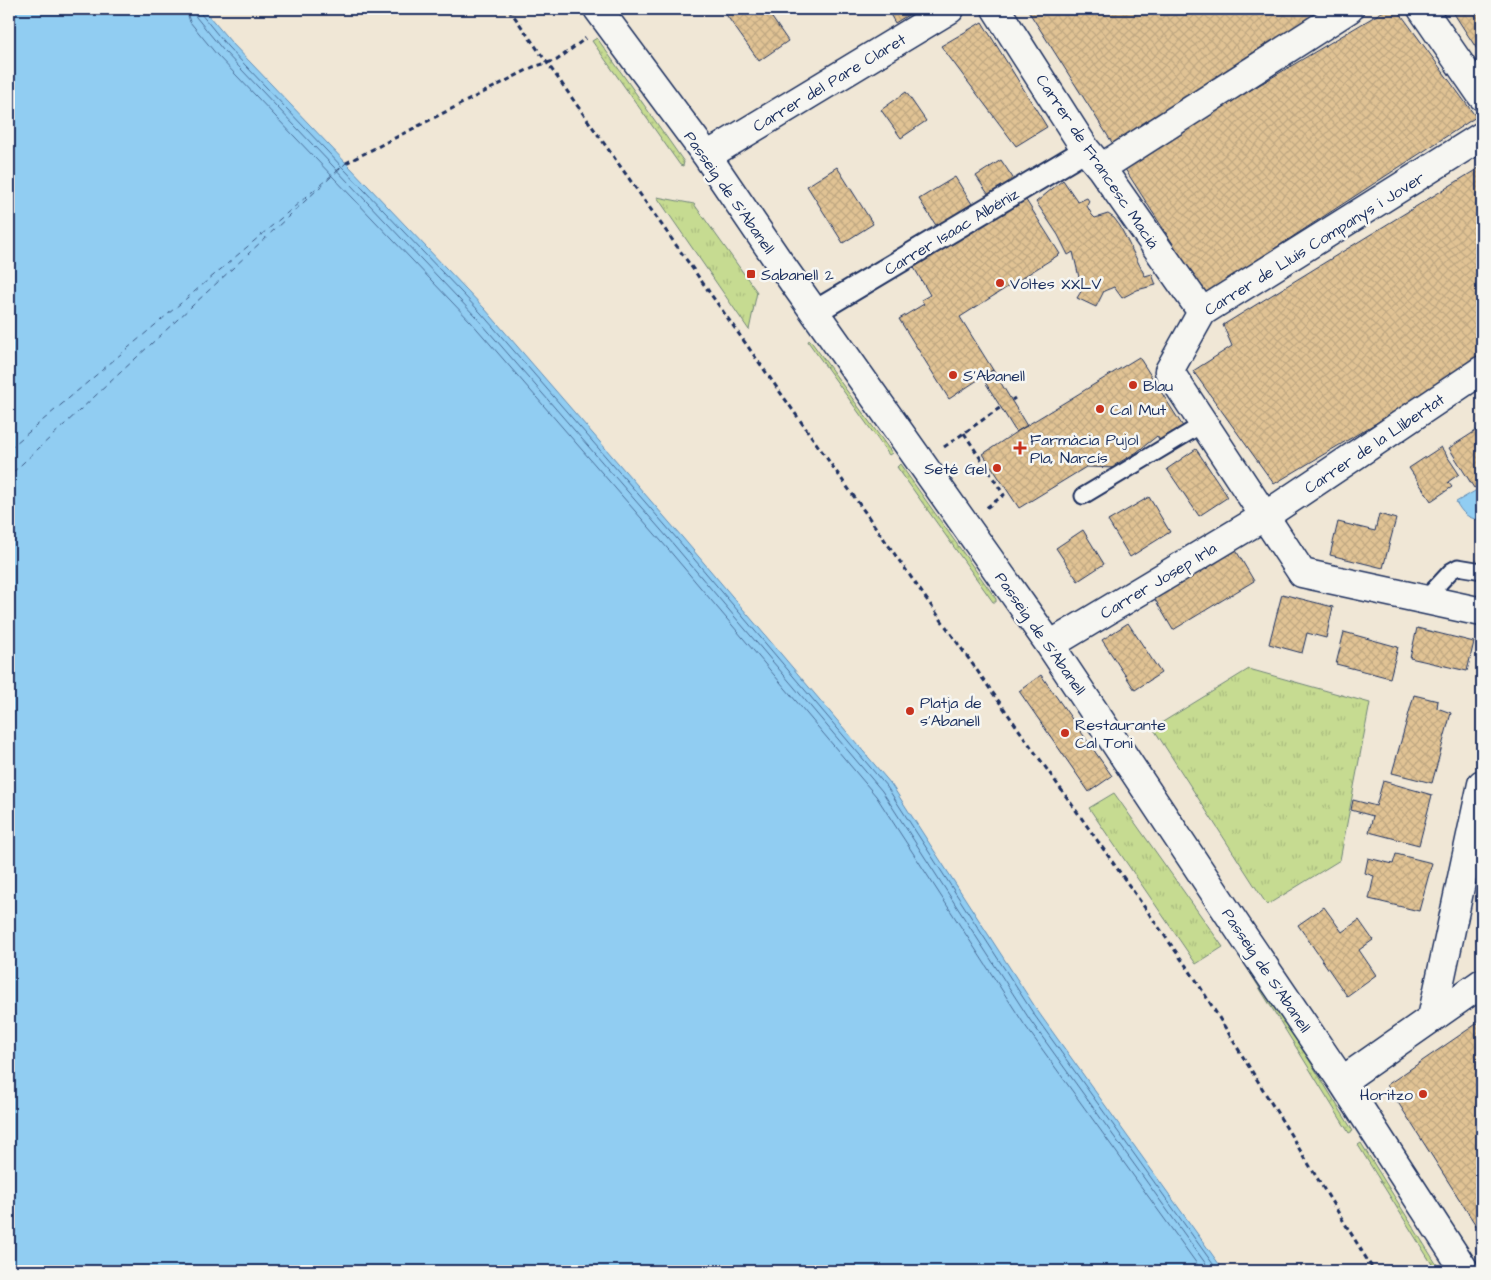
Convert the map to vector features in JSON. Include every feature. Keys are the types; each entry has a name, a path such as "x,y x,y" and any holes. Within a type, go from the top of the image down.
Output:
{"street":[{"name":"Carrer del Pare Claret","path":"707,156 950,9"},
{"name":"Carrer de Francesc Maciá","path":"996,9 1094,159 1202,312"},
{"name":"Carrer Isaac Albéniz","path":"815,312 1094,159 1349,9"},
{"path":"1422,9 1482,96"},
{"name":"Passeig de S'Abanell","path":"603,16 707,156 1050,645 1342,1081 1465,1271"},
{"name":"Carrer de Lluís Companys i Jover","path":"1203,424 1168,370 1202,312 1482,136"},
{"name":"Carrer de la Llibertat","path":"1265,516 1482,370"},
{"path":"1203,424 1302,574 1482,612"},
{"name":"Carrer Josep Irla","path":"1050,645 1265,516"},
{"path":"1432,1018 1482,784"},
{"path":"1342,1081 1482,983"}],"lane":[{"path":"1083,496 1203,424"},
{"path":"1424,600 1451,571 1458,567 1482,571"}],"path":[{"path":"509,9 1196,980 1374,1271"},
{"path":"346,163 533,67 557,60 603,16"},
{"path":"943,447 1001,407"},
{"path":"964,433 1004,495 982,512"}],"green space":[{"path":"597,38 684,162 683,166 680,165 592,41"},
{"path":"657,197 694,204 757,292 749,330"},
{"path":"810,340 892,453 889,455 809,343 808,341"},
{"path":"900,464 996,599 996,602 993,602 897,467"},
{"path":"1249,669 1370,703 1340,860 1267,905 1153,728"},
{"path":"1114,793 1223,947 1196,964 1089,808"},
{"path":"1250,967 1353,1131 1349,1133 1249,971"},
{"path":"1361,1143 1441,1271 1436,1271 1358,1145"}],"water":[{"path":"9,9 203,9 231,42 485,309 682,537 891,784 1039,1013 1224,1271 9,1271"},
{"path":"1482,487 1482,520 1466,515 1456,502"}],"building":[{"path":"722,9 766,9 788,41 759,61"},
{"path":"887,9 918,9 895,23"},
{"path":"1027,9 1331,9 1113,144"},
{"path":"1387,9 1397,9 1476,117 1205,294 1123,166"},
{"path":"1451,9 1482,9 1482,57"},
{"path":"982,22 1047,127 1016,146 941,46"},
{"path":"906,92 926,121 901,138 881,110"},
{"path":"1001,160 1015,181 990,197 976,176"},
{"path":"1482,166 1482,360 1274,484 1193,371 1232,346 1223,325"},
{"path":"837,167 873,224 843,243 807,186"},
{"path":"955,177 972,204 937,227 919,199"},
{"path":"1063,180 1078,202 1087,198 1089,201 1087,206 1095,218 1108,214 1114,218 1120,226 1145,276 1152,274 1156,285 1137,290 1122,298 1114,287 1104,291 1096,307 1077,298 1082,290 1073,252 1068,255 1058,235 1036,202"},
{"path":"1024,197 1060,254 960,317 993,370 949,399 899,319 924,304 921,300 930,295 913,266"},
{"path":"1139,357 1184,428 1161,442 1157,436 1137,452 1115,465 1117,468 1086,467 1019,508 983,454"},
{"path":"993,370 1027,426 1016,432 982,377"},
{"path":"1482,427 1482,483 1474,488 1449,448"},
{"path":"1441,447 1459,474 1448,482 1452,487 1431,501 1409,468"},
{"path":"1196,449 1228,497 1199,516 1167,469"},
{"path":"1149,497 1170,532 1130,557 1108,521"},
{"path":"1379,514 1396,519 1383,568 1330,555 1338,522 1375,531"},
{"path":"1083,530 1104,564 1078,581 1056,548"},
{"path":"1234,547 1254,581 1173,630 1153,596"},
{"path":"1282,594 1333,607 1326,638 1307,633 1302,653 1269,644"},
{"path":"1128,623 1161,673 1135,690 1102,640"},
{"path":"1417,628 1474,642 1467,671 1410,658"},
{"path":"1344,632 1398,647 1390,678 1336,664"},
{"name":"Restaurante Cal Toni","path":"1041,675 1112,776 1089,792 1019,691"},
{"path":"1414,695 1438,701 1437,708 1451,713 1432,783 1392,773"},
{"path":"1383,781 1432,795 1419,845 1369,832 1373,816 1351,810 1353,800 1376,806"},
{"path":"1482,839 1482,882 1472,880"},
{"path":"1396,854 1432,863 1419,911 1369,899 1374,876 1365,873 1368,858 1393,864"},
{"path":"1324,907 1342,932 1359,920 1373,940 1359,950 1376,975 1347,996 1298,925"},
{"path":"1482,1020 1482,1235 1387,1085"}],"ferry route":[{"path":"9,449 346,163 9,476"}],"place":[{"name":"Sabanell 2","path":"751,274"},
{"name":"Voltes XXLV","path":"1000,283"},
{"name":"S'Abanell","path":"953,375"},
{"name":"Blau","path":"1133,385"},
{"name":"Cal Mut","path":"1100,409"},
{"name":"Farmàcia Pujol Pla, Narcís","path":"1020,448"},
{"name":"Seté Gel","path":"997,468"},
{"name":"Platja de s'Abanell","path":"910,711"},
{"name":"Restaurante Cal Toni","path":"1065,733"},
{"name":"Horitzo","path":"1423,1094"}]}
